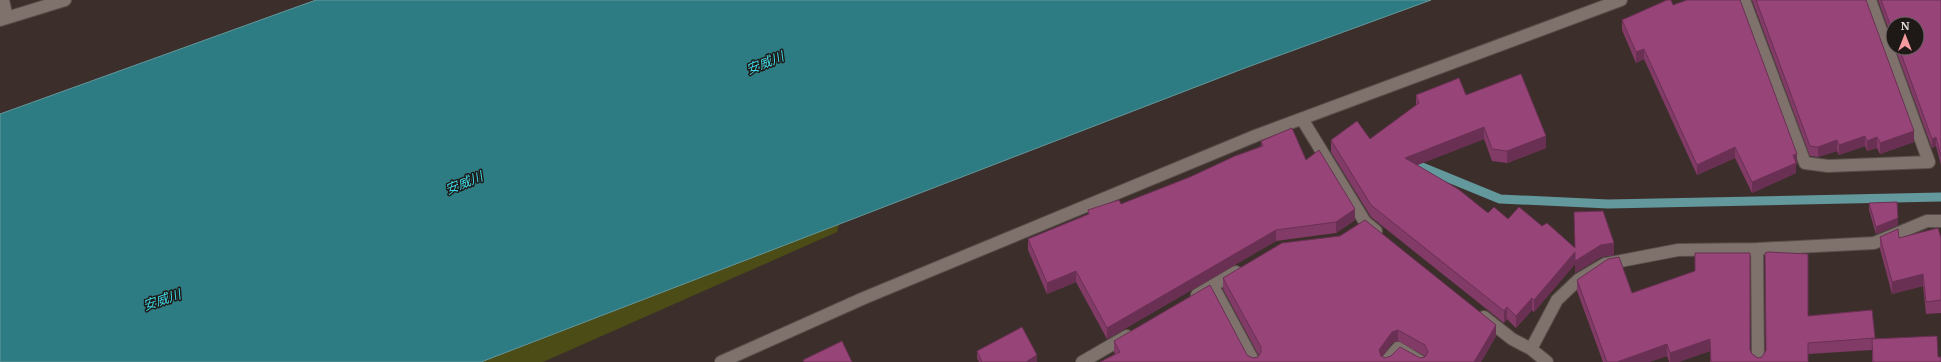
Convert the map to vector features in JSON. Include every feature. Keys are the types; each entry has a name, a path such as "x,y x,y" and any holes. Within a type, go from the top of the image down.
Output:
{"street":[{"path":"3,0 3,19 65,0"},
{"path":"721,362 871,295 1255,136 1621,0"},
{"path":"1744,0 1805,164 1828,166 1929,162 1870,0"},
{"path":"1302,119 1365,222 1383,237"},
{"path":"1530,349 1557,300 1578,280 1605,264 1678,250 1758,249 1874,244 1927,221 1941,221"},
{"path":"1352,231 1365,222"},
{"path":"1758,249 1758,362"},
{"path":"1185,302 1246,266"},
{"path":"1213,286 1254,362"},
{"path":"1475,310 1512,339 1530,349 1541,360"},
{"path":"1082,362 1137,330"},
{"path":"1386,362 1398,348 1421,362"}],"shaded area":[{"path":"839,224 837,232 543,362 481,362"}],"water":[{"name":"安威川","path":"316,0 1431,0 1245,68 481,362 0,362 0,114"}],"building":[{"path":"1667,0 1671,0 1673,5 1687,0 1740,0 1797,154 1793,155 1796,163 1752,182 1735,147 1697,165 1644,49 1636,52 1622,20"},
{"path":"1756,0 1866,0 1885,52 1885,56 1887,56 1914,131 1880,143 1877,137 1867,141 1865,136 1839,145 1837,140 1818,147 1810,146"},
{"path":"1881,0 1941,0 1941,157 1936,137 1932,139 1902,56 1925,56 1925,16 1887,16"},
{"path":"1521,74 1546,136 1507,151 1492,149 1484,127 1405,158 1458,189 1488,213 1494,207 1508,219 1519,207 1542,226 1547,223 1575,248 1574,212 1603,211 1614,243 1601,245 1575,261 1575,252 1534,300 1532,298 1516,316 1507,307 1504,311 1371,205 1331,140 1357,121 1370,139 1419,103 1416,95 1459,78 1466,95"},
{"path":"1292,128 1306,160 1319,150 1355,209 1336,222 1276,230 1107,328 1076,271 1047,283 1028,239 1089,214 1088,210 1119,200 1121,204 1190,177 1235,156 1263,146 1261,141"},
{"path":"1897,202 1898,218 1876,227 1869,203"},
{"path":"1365,220 1496,325 1474,362 1100,362 1120,352 1114,341 1210,285 1247,355 1253,358 1258,357 1261,352 1261,347 1223,278 1282,243 1340,236","holes":["1398,330 1425,345 1428,352 1425,357 1420,358 1400,347 1391,356 1385,358 1381,356 1379,350 1392,332"]},
{"path":"1938,228 1941,238 1941,300 1926,302 1923,274 1892,282 1880,237 1898,229 1899,238"},
{"path":"1695,253 1750,253 1750,350 1752,354 1758,358 1762,357 1766,350 1765,253 1808,254 1808,316 1872,310 1875,338 1808,343 1808,362 1711,362 1710,339 1670,353 1667,344 1617,362 1607,362 1577,280 1608,259 1619,257 1632,293 1695,271"},
{"path":"1022,327 1037,355 1026,362 982,362 977,351"},
{"path":"1937,336 1938,357 1941,357 1941,362 1873,362 1872,339"},
{"path":"842,341 852,362 804,362 803,360"}],"waterway":[{"path":"1412,163 1500,199 1608,204 1941,197"}]}
